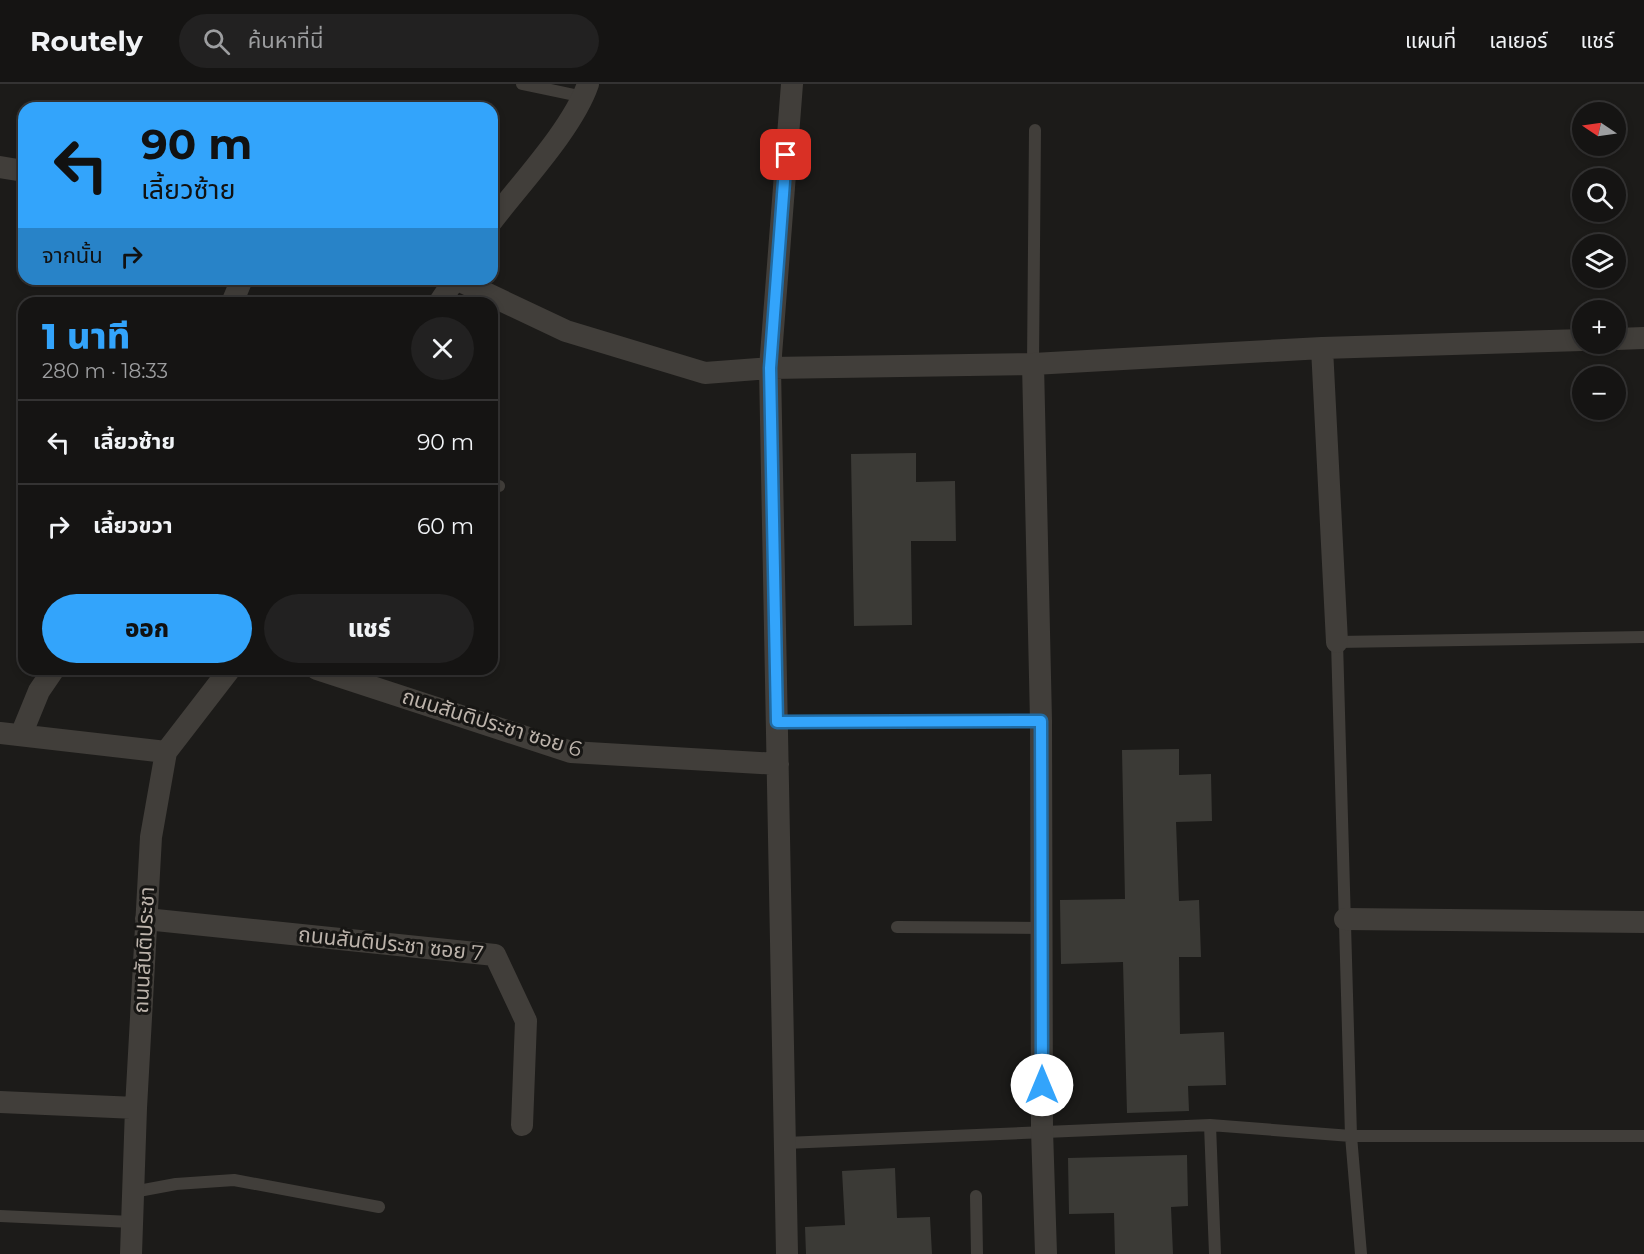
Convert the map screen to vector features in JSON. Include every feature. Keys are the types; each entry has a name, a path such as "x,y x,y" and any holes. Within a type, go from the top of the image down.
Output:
{"street":[{"path":"787,1254 770,368 792,84"},
{"path":"498,213 563,129 586,90"},
{"path":"0,167 18,170"},
{"path":"469,285 494,297"},
{"path":"498,299 566,331 705,373 770,368 1033,364 1322,348 1572,340"},
{"path":"1626,339 1644,338"},
{"path":"1322,348 1337,642"},
{"path":"1033,364 1041,721 1042,1130 1046,1254"},
{"path":"50,675 11,734 166,752"},
{"name":"ถนนสันติประชา","path":"131,1254 136,1108 151,837 166,752 225,675"},
{"name":"ถนนสันติประชา ซอย 6","path":"336,675 571,752 778,764"},
{"name":"ถนนสันติประชา ซอย 7","path":"146,919 495,955 526,1021 522,1125"},
{"path":"1345,919 1644,922"},
{"path":"0,1102 136,1108"}],"lane":[{"path":"522,84 586,90"},
{"path":"1033,364 1035,130"},
{"path":"1361,1254 1351,1136 1337,642 1644,637"},
{"path":"777,722 1041,721"},
{"path":"897,927 1042,928"},
{"path":"785,1143 1042,1130 1210,1125 1351,1136 1644,1136"},
{"path":"1210,1125 1215,1254"},
{"path":"133,1192 176,1184 234,1180 379,1207"},
{"path":"976,1196 977,1254"},
{"path":"0,1216 132,1222"}],"building":[{"path":"916,453 916,482 955,481 956,541 911,541 912,625 854,626 851,454"},
{"path":"1179,749 1179,775 1211,774 1212,821 1176,822 1179,901 1199,900 1201,957 1179,957 1180,1034 1224,1032 1226,1085 1188,1086 1189,1111 1127,1113 1123,962 1061,964 1060,900 1125,899 1122,750"},
{"path":"1187,1155 1188,1206 1171,1207 1173,1254 1115,1254 1114,1213 1069,1214 1068,1158"},
{"path":"895,1168 897,1218 930,1217 932,1254 806,1254 805,1227 845,1225 842,1171"}],"route":[{"path":"786,155 770,368 777,722 1041,721 1042,1085"}]}
